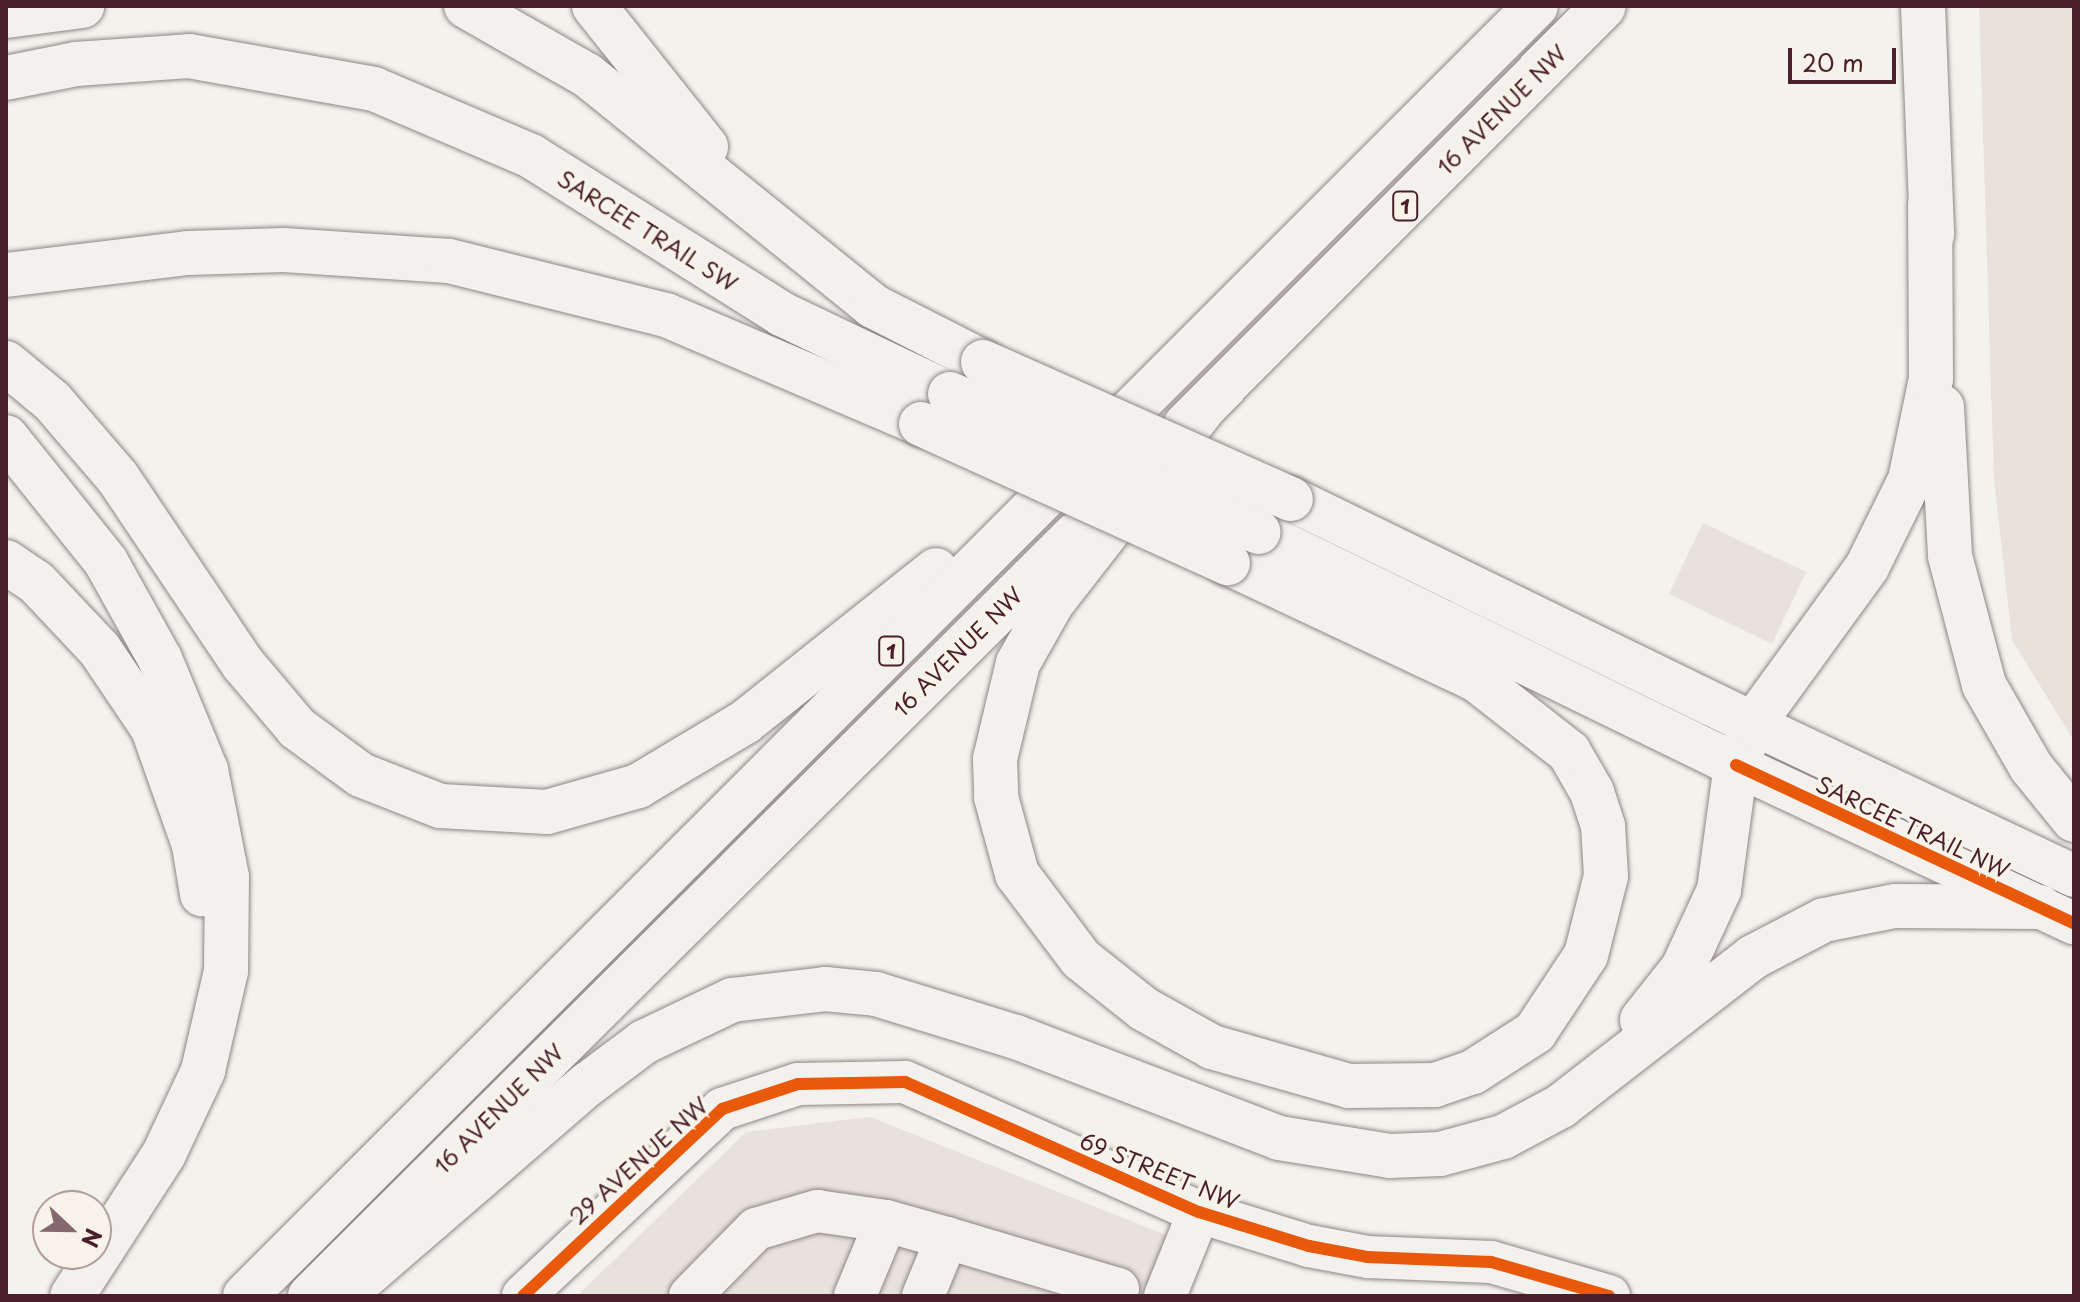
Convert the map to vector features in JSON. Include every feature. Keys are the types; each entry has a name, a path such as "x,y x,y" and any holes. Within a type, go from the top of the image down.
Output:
{"highway":[{"path":"6,16 82,6"},
{"path":"466,6 587,75 785,235"},
{"path":"594,6 785,235"},
{"name":"1","path":"245,1296 1536,6"},
{"name":"16 AVENUE NW","path":"310,1296 1604,6"},
{"path":"1561,1106 1683,968 1730,849 1736,765 1753,724 1867,567 1910,480 1931,379 1930,204 1923,6"},
{"name":"SARCEE TRAIL SW","path":"6,78 76,64 189,56 374,89 531,156 936,409 1258,532"},
{"path":"1930,204 1956,582 1984,685 2003,724 2074,820"},
{"name":"SARCEE TRAIL NW","path":"785,235 873,306 983,362 1291,499 1753,724"},
{"path":"6,275 188,253 284,250 449,261 666,315 936,409 1228,563 1477,680 1569,752 1592,792 1603,826 1606,876 1586,955 1535,1032 1473,1072 1435,1085 1349,1086 1212,1047 1144,1009 1081,959 1017,874 996,797 995,759 1018,663 1052,603 1206,405"},
{"path":"14,357 118,478 243,664 311,741 400,793 510,815 566,810 619,794 726,735 849,643 1155,386"},
{"path":"6,437 130,601 206,770 226,866 228,948 218,1018 193,1097 143,1191 72,1296"},
{"name":"SARCEE TRAIL NW","path":"1258,532 1736,765"},
{"path":"6,562 36,582 100,650 153,729 189,830 205,958 193,1097"},
{"path":"342,1296 644,1042 732,1000 777,991 876,994 935,1009 1236,1126 1328,1148 1440,1154 1503,1137 1561,1106 1753,957 1824,920 1895,906 2057,915"}],"street":[{"name":"SARCEE TRAIL NW","path":"1753,724 2074,876"},
{"name":"SARCEE TRAIL NW","path":"1736,765 2057,915"},
{"name":"69 STREET NW","path":"798,1084 905,1082 1199,1212 1309,1246 1367,1257 1491,1262 1585,1292"},
{"name":"29 AVENUE NW","path":"523,1296 722,1109 798,1084"},
{"path":"690,1296 756,1229 817,1211 886,1221 947,1238 1118,1289 1116,1296"},
{"path":"1165,1296 1199,1212"},
{"path":"855,1296 886,1221"},
{"path":"923,1296 947,1238"}],"shaded area":[{"path":"1979,6 2074,6 2074,741 2012,640 1994,480"},
{"path":"1703,523 1806,572 1772,644 1669,594"},
{"path":"870,1117 1204,1250 1184,1296 577,1296 746,1132"}],"cycle path":[{"path":"1736,765 2074,923"},
{"path":"523,1296 722,1109 798,1084 905,1082 1199,1212 1309,1246 1367,1257 1491,1262 1609,1296"}]}
